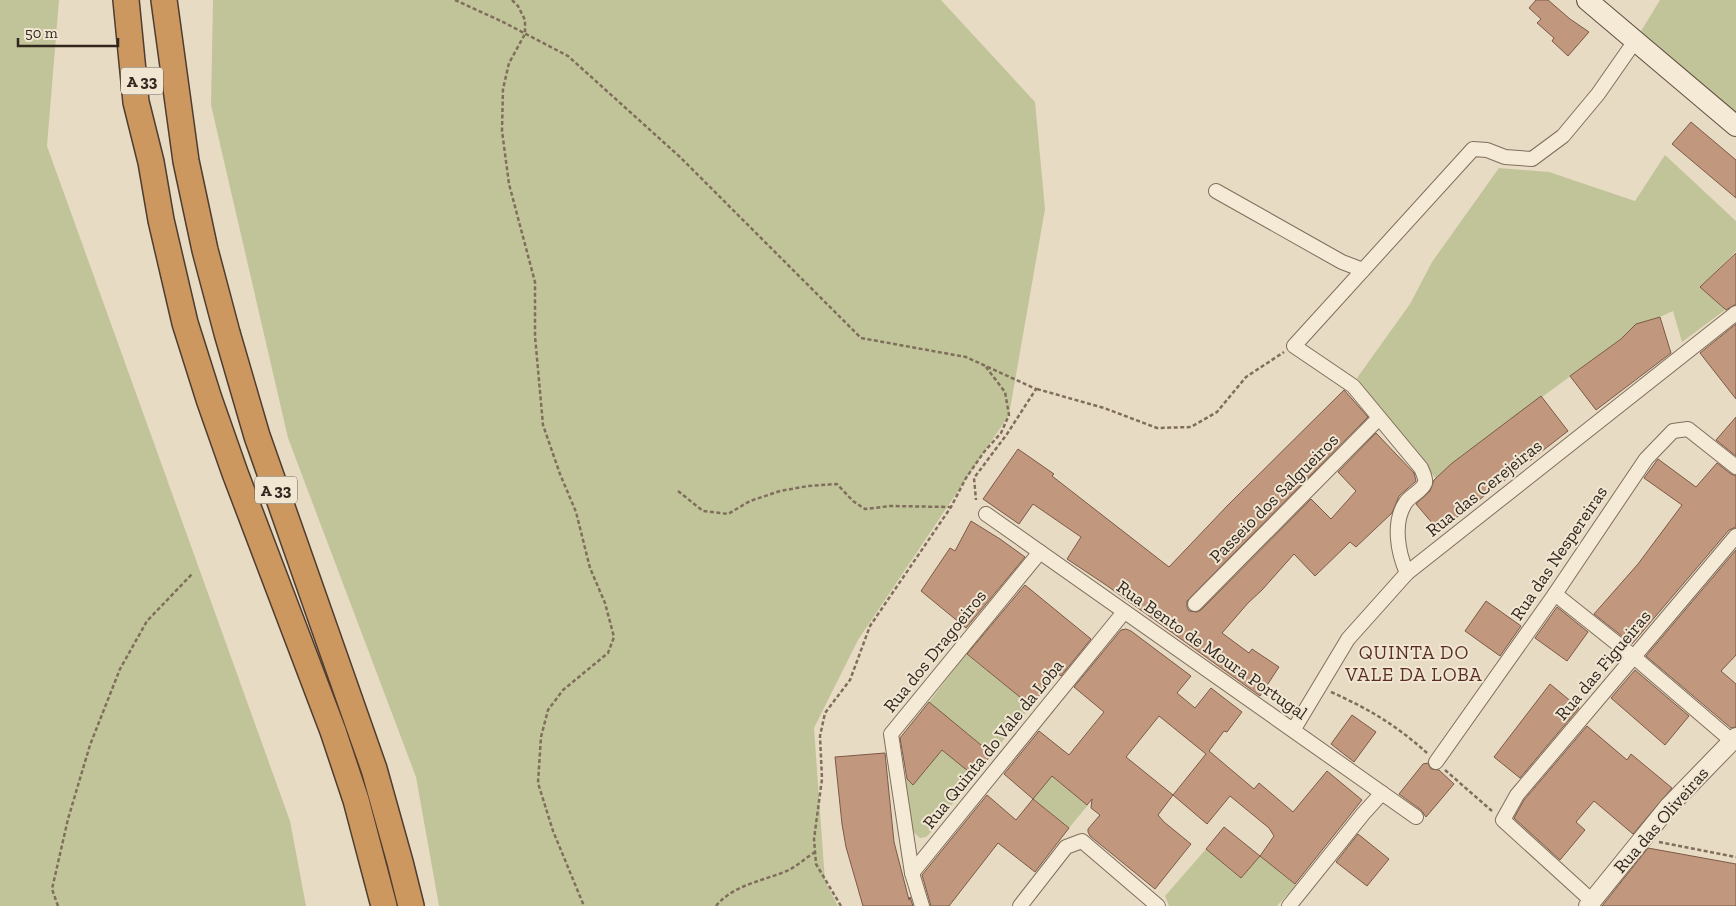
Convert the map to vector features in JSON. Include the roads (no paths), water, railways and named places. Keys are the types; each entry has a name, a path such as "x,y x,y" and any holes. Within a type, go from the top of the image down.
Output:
{"highway":[{"path":"126,0 136,102 151,162"},
{"name":"A 33","path":"134,0 151,162 161,220 185,323 235,473 333,732 356,800 384,906"},
{"name":"A 33","path":"164,0 186,161 205,250 227,333 257,436 374,770 411,906"},
{"path":"170,0 173,66"}],"main road":[{"path":"1591,1 1635,41 1736,126"}],"street":[{"path":"1407,573 1399,549 1398,526 1406,503 1424,485 1425,480 1421,468 1353,386 1294,346 1472,149 1487,150 1505,157 1532,159 1563,136 1598,94 1635,41"},
{"path":"1216,191 1342,262 1363,270"},
{"name":"Rua das Cerejeiras","path":"1294,729 1348,639 1407,573 1736,313"},
{"name":"Passeio dos Salgueiros","path":"1195,604 1379,418"},
{"name":"Rua das Nespereiras","path":"1436,762 1555,594 1646,459 1673,431 1688,429 1736,467"},
{"name":"Rua Bento de Moura Portugal","path":"986,514 1294,729 1416,817"},
{"name":"Rua das Figueiras","path":"1590,904 1503,820 1517,795 1736,536"},
{"name":"Rua dos Dragoeiros","path":"912,873 891,734 1040,552"},
{"path":"1555,594 1734,739"},
{"name":"Rua Quinta do Vale da Loba","path":"912,873 1124,612"},
{"name":"Rua das Oliveiras","path":"1590,904 1669,806 1734,739"},
{"path":"1289,906 1362,814 1382,793"},
{"path":"1020,906 1066,847 1082,841 1158,906"},
{"path":"912,873 922,906"}],"district":[{"name":"QUINTA DO VALE DA LOBA","path":"1414,663"}]}
